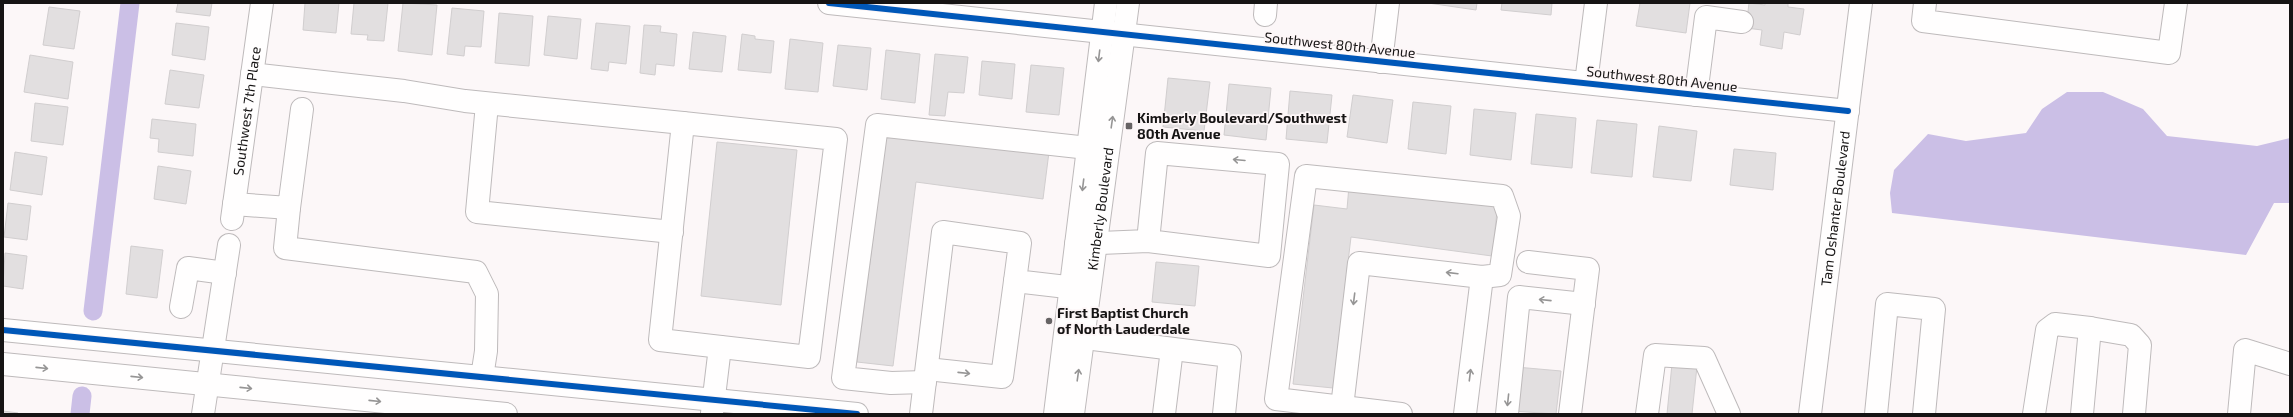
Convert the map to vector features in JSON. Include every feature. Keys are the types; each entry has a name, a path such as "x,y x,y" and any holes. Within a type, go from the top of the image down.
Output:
{"street":[{"name":"Southwest 7th Place","path":"262,3 233,212 289,208"},
{"name":"Southwest 80th Avenue","path":"829,3 900,7 1102,33 1848,111"},
{"name":"Kimberly Boulevard","path":"1086,243 1088,148 1106,3"},
{"name":"Kimberly Boulevard","path":"1072,414 1074,337 1086,243 1124,35 1128,3"},
{"path":"1380,62 1388,3"},
{"path":"1586,83 1596,3"},
{"name":"Tam Oshanter Boulevard","path":"1810,414 1862,3"},
{"path":"1925,3 1923,21 2169,53 2176,3"},
{"path":"1696,95 1707,10 1742,22"},
{"path":"252,74 404,91 487,104 683,123 836,139 809,357 660,340 683,123"},
{"path":"487,104 477,212 672,232"},
{"path":"302,109 285,248 476,272 487,294 486,351 482,377"},
{"path":"921,414 926,375 943,232 1020,243 1002,377 926,375 891,383 843,378 878,125 1088,148"},
{"path":"1086,243 1148,242 1269,256 1278,164 1157,153 1148,242"},
{"path":"1342,407 1358,263 1482,277 1500,275 1509,216 1502,196 1306,176 1276,399 1342,407 1369,412 1401,414"},
{"path":"203,414 207,384 214,351 229,245"},
{"path":"1528,262 1588,269 1570,414"},
{"path":"181,307 188,268 225,273"},
{"path":"1465,414 1482,277"},
{"path":"1015,281 1080,288"},
{"path":"1507,414 1519,297 1584,304"},
{"path":"1876,414 1887,304 1934,309 1924,414"},
{"path":"2034,414 2047,330 2055,324 2131,335 2140,346 2134,414"},
{"path":"2082,414 2090,328"},
{"path":"3,330 482,377 713,407 858,414"},
{"path":"1074,337 1230,356 1224,414"},
{"name":"Kimberly Boulevard","path":"1055,414 1074,337"},
{"path":"713,407 720,347"},
{"path":"1164,414 1172,349"},
{"path":"2239,414 2245,350 2290,364"},
{"path":"1647,414 1655,355 1704,358 1729,414"},
{"path":"3,364 506,414"}],"shaded area":[{"path":"2067,92 2103,92 2143,109 2167,136 2257,146 2290,138 2290,203 2274,203 2246,255 1892,213 1890,193 1894,170 1928,134 1966,141 2026,133 2042,109"}],"building":[{"path":"178,3 212,3 210,16 176,12"},
{"path":"305,3 339,3 336,33 303,30"},
{"path":"354,3 388,3 384,41 367,40 368,35 351,34"},
{"path":"403,3 437,5 432,55 398,51"},
{"path":"1428,3 1477,3 1476,10"},
{"path":"1502,3 1552,3 1551,15 1501,10"},
{"path":"1640,3 1690,3 1686,33 1636,26"},
{"path":"1749,3 1765,5 1765,3 1788,3 1788,7 1804,9 1800,35 1784,32 1782,49 1760,45 1762,30 1746,28"},
{"path":"49,7 80,11 74,49 43,45"},
{"path":"452,8 484,11 481,47 465,46 464,56 447,54"},
{"path":"499,13 533,16 529,66 495,63"},
{"path":"548,16 581,19 577,59 544,55"},
{"path":"176,23 209,27 205,60 172,55"},
{"path":"596,23 630,26 626,64 609,62 608,71 591,69"},
{"path":"644,25 661,26 660,32 677,34 674,66 656,64 655,75 640,73"},
{"path":"693,32 726,36 722,72 689,69"},
{"path":"742,34 755,36 755,39 774,41 771,73 738,70"},
{"path":"790,39 823,43 818,92 785,89"},
{"path":"838,45 871,48 867,90 833,86"},
{"path":"886,50 920,54 915,103 881,99"},
{"path":"935,54 968,57 964,93 948,92 945,116 929,115"},
{"path":"30,55 73,62 68,99 24,92"},
{"path":"982,61 1015,64 1012,99 979,95"},
{"path":"1031,65 1064,68 1059,115 1026,112"},
{"path":"170,70 204,75 199,108 165,104"},
{"path":"1168,78 1210,82 1204,131 1163,127"},
{"path":"1229,84 1271,88 1266,140 1224,135"},
{"path":"1290,91 1332,95 1327,143 1286,139"},
{"path":"1353,95 1393,100 1387,143 1347,137"},
{"path":"1413,102 1451,106 1446,154 1408,149"},
{"path":"35,103 68,107 63,145 31,141"},
{"path":"1474,109 1516,113 1511,160 1470,155"},
{"path":"1536,114 1576,118 1572,168 1531,164"},
{"path":"152,119 196,124 193,156 158,152 159,139 150,138"},
{"path":"1597,120 1637,124 1632,177 1591,173"},
{"path":"1659,126 1697,131 1691,181 1653,177"},
{"path":"887,131 1049,152 1043,199 916,182 893,366 857,362"},
{"path":"717,142 797,150 781,305 701,296"},
{"path":"1734,149 1776,153 1773,190 1730,185"},
{"path":"15,152 47,157 42,195 10,190"},
{"path":"158,166 191,171 186,204 154,199"},
{"path":"1349,186 1498,203 1492,256 1351,237 1333,388 1293,384 1314,205 1347,209"},
{"path":"8,203 31,206 27,240 4,237"},
{"path":"131,246 163,250 157,298 126,294"},
{"path":"5,253 27,256 23,289 3,286"},
{"path":"1156,262 1199,266 1195,306 1152,302"},
{"path":"1672,364 1697,366 1692,414 1667,414"},
{"path":"1516,367 1561,371 1556,414 1512,411"},
{"path":"3,411 18,413 18,414 3,414"}],"waterway":[{"path":"93,311 130,3"},
{"path":"80,414 82,396"}],"cycle path":[{"path":"829,3 1848,111"},
{"path":"3,330 857,414"}],"place":[{"name":"Kimberly Boulevard/Southwest 80th Avenue","path":"1129,126"},
{"name":"First Baptist Church of North Lauderdale","path":"1049,321"}]}
